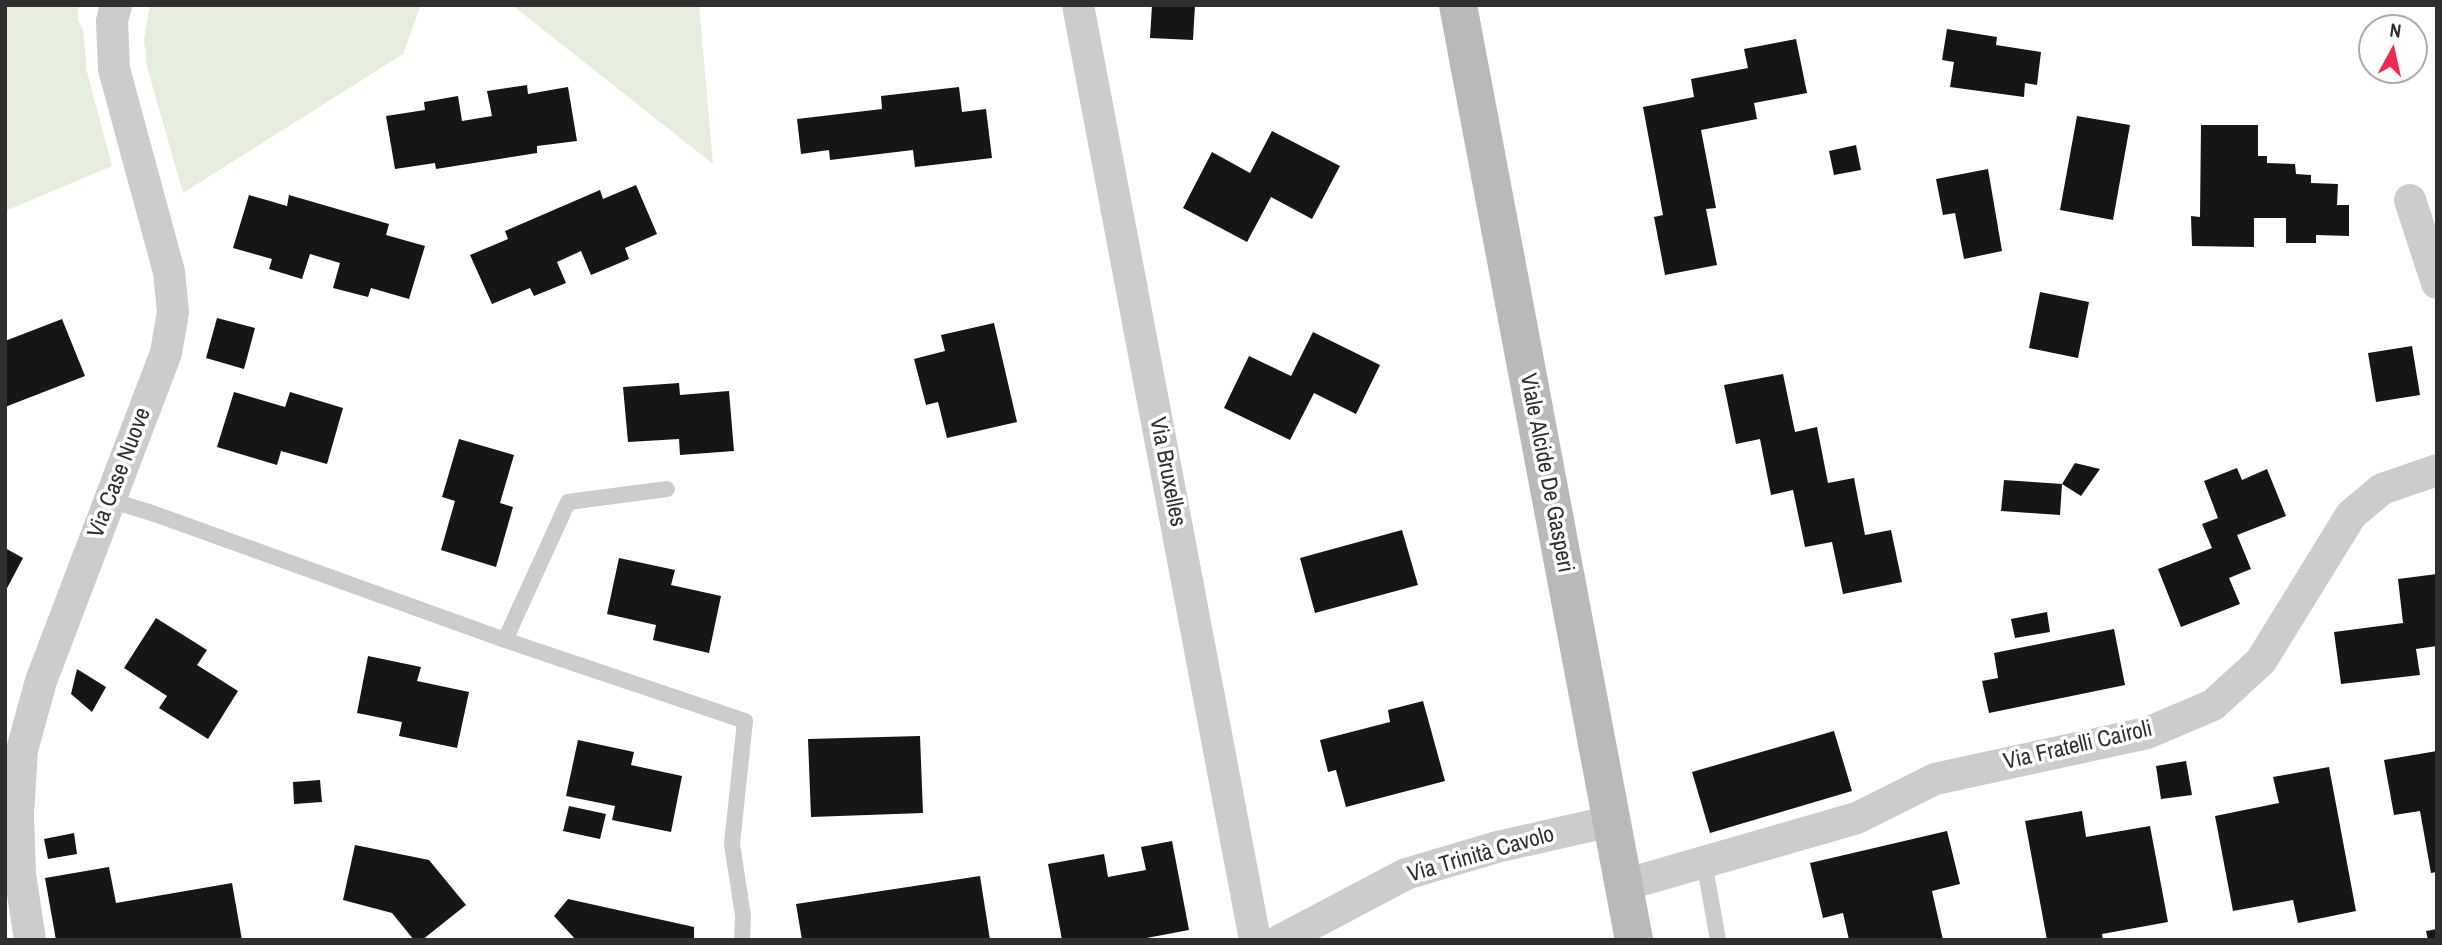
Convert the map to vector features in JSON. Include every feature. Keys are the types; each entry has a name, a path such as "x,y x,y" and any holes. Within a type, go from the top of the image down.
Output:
{"main road":[{"name":"Viale Alcide De Gasperi","path":"1458,5 1634,940"}],"street":[{"name":"Via Case Nuove","path":"30,940 20,874 18,815 22,750 41,681 166,353 173,312 169,272 114,69 112,21 116,5"},
{"name":"Via Bruxelles","path":"1078,5 1255,940"},
{"path":"2410,200 2437,283"},
{"name":"Via Fratelli Cairoli","path":"1624,885 1857,818 1935,779 2147,733 2213,705 2262,661 2351,515 2382,489 2437,470"},
{"name":"Via Trinità Cavolo","path":"1281,940 1406,874 1497,847 1612,821"}],"lane":[{"path":"505,640 568,502 667,489"},
{"path":"109,500 505,640 745,721 732,844 743,916 742,940"},
{"path":"1704,862 1718,940"}],"green space":[{"path":"5,5 79,5 78,20 83,30 87,72 112,166 5,211"},
{"path":"150,5 421,5 403,54 183,193 147,67 144,40"},
{"path":"512,5 699,5 713,164"}],"building":[{"path":"1152,5 1195,5 1193,40 1150,38"},
{"path":"1947,29 1997,37 1996,45 2041,52 2037,85 2025,83 2024,97 1950,87 1954,62 1942,60"},
{"path":"1796,39 1807,93 1754,103 1757,119 1701,130 1716,208 1706,209 1717,265 1665,275 1654,217 1663,215 1643,107 1694,97 1691,79 1748,68 1744,49"},
{"path":"527,85 528,94 568,87 577,141 537,146 537,153 436,169 435,163 395,169 386,116 425,110 424,102 458,96 462,121 492,116 487,91"},
{"path":"959,87 962,112 986,109 992,158 915,167 913,150 830,160 829,150 801,154 797,119 882,109 881,96"},
{"path":"2077,116 2130,125 2113,220 2060,210"},
{"path":"2201,125 2258,125 2258,156 2267,156 2267,163 2295,164 2296,174 2311,175 2311,183 2338,184 2337,205 2349,205 2349,236 2316,235 2316,243 2286,243 2286,218 2254,218 2254,247 2192,246 2191,216 2200,217"},
{"path":"1272,131 1340,166 1312,219 1271,197 1247,242 1183,208 1212,152 1250,173"},
{"path":"1856,145 1861,170 1834,175 1829,151"},
{"path":"1988,169 2002,251 1964,259 1955,213 1943,215 1936,179"},
{"path":"636,185 657,234 625,248 629,259 591,275 581,251 557,262 566,283 534,296 530,288 492,304 470,255 508,239 505,231 600,190 603,199"},
{"path":"249,195 287,206 289,195 389,224 386,235 425,246 409,299 371,288 368,297 333,288 340,263 310,254 302,279 269,269 272,259 233,248"},
{"path":"2040,292 2089,302 2078,358 2029,348"},
{"path":"217,318 255,328 244,369 206,358"},
{"path":"62,319 85,376 5,407 5,341"},
{"path":"994,323 1017,422 947,438 938,402 926,405 914,359 945,351 941,335"},
{"path":"1313,332 1380,365 1356,414 1314,393 1290,440 1224,408 1249,356 1291,376"},
{"path":"2412,346 2420,395 2376,402 2368,353"},
{"path":"1783,374 1795,432 1817,427 1828,483 1854,478 1865,535 1891,530 1902,582 1843,594 1832,542 1805,547 1793,490 1771,495 1760,439 1736,444 1724,385"},
{"path":"679,383 680,395 729,391 734,451 680,455 679,439 628,442 623,387"},
{"path":"234,392 285,407 290,392 343,408 327,464 281,451 277,465 217,447"},
{"path":"459,439 514,455 500,503 513,507 496,567 441,550 455,501 442,497"},
{"path":"2075,463 2100,469 2081,496 2062,484"},
{"path":"2237,468 2242,480 2267,469 2286,516 2237,535 2251,569 2229,578 2240,604 2181,627 2158,569 2212,548 2202,524 2218,518 2204,481"},
{"path":"2004,480 2062,484 2060,515 2001,511"},
{"path":"1402,530 1418,585 1315,613 1300,558"},
{"path":"5,548 23,558 5,592"},
{"path":"619,558 675,570 671,585 721,596 709,653 653,640 656,625 607,614"},
{"path":"2437,574 2437,646 2416,649 2420,675 2341,684 2334,632 2403,623 2398,579"},
{"path":"2047,612 2050,632 2015,638 2011,619"},
{"path":"156,618 207,650 197,665 238,691 208,739 159,708 167,696 124,668"},
{"path":"2114,629 2125,685 1989,713 1982,681 1998,678 1994,653"},
{"path":"368,656 421,667 417,681 469,692 457,748 399,736 402,722 357,713"},
{"path":"77,669 106,687 92,712 71,694"},
{"path":"1423,701 1445,781 1346,807 1336,770 1328,772 1320,740 1390,722 1388,710"},
{"path":"1834,731 1852,791 1710,833 1692,772"},
{"path":"920,736 923,813 811,817 808,739"},
{"path":"578,740 634,752 631,765 682,776 671,832 612,820 615,806 566,796"},
{"path":"2437,751 2437,872 2431,873 2420,811 2394,815 2384,760"},
{"path":"2186,761 2192,795 2161,799 2156,766"},
{"path":"2329,767 2356,911 2298,923 2293,900 2233,911 2215,816 2279,803 2273,777"},
{"path":"320,780 322,802 294,804 293,782"},
{"path":"569,806 606,814 600,839 563,831"},
{"path":"2082,811 2086,837 2150,826 2168,922 2102,934 2103,940 2047,940 2025,821"},
{"path":"1947,831 1960,884 1932,891 1943,940 1849,940 1843,913 1823,918 1810,863"},
{"path":"74,833 77,854 48,859 44,839"},
{"path":"1172,841 1189,930 1136,940 1062,940 1048,864 1104,854 1108,877 1146,870 1141,847"},
{"path":"355,845 429,860 466,905 422,940 414,940 392,913 343,900"},
{"path":"109,867 116,903 232,883 242,940 56,940 45,878"},
{"path":"980,876 990,940 802,940 796,904"},
{"path":"568,899 694,927 694,940 576,940 554,916"},
{"path":"2437,929 2437,940 2428,940 2426,931"}]}
